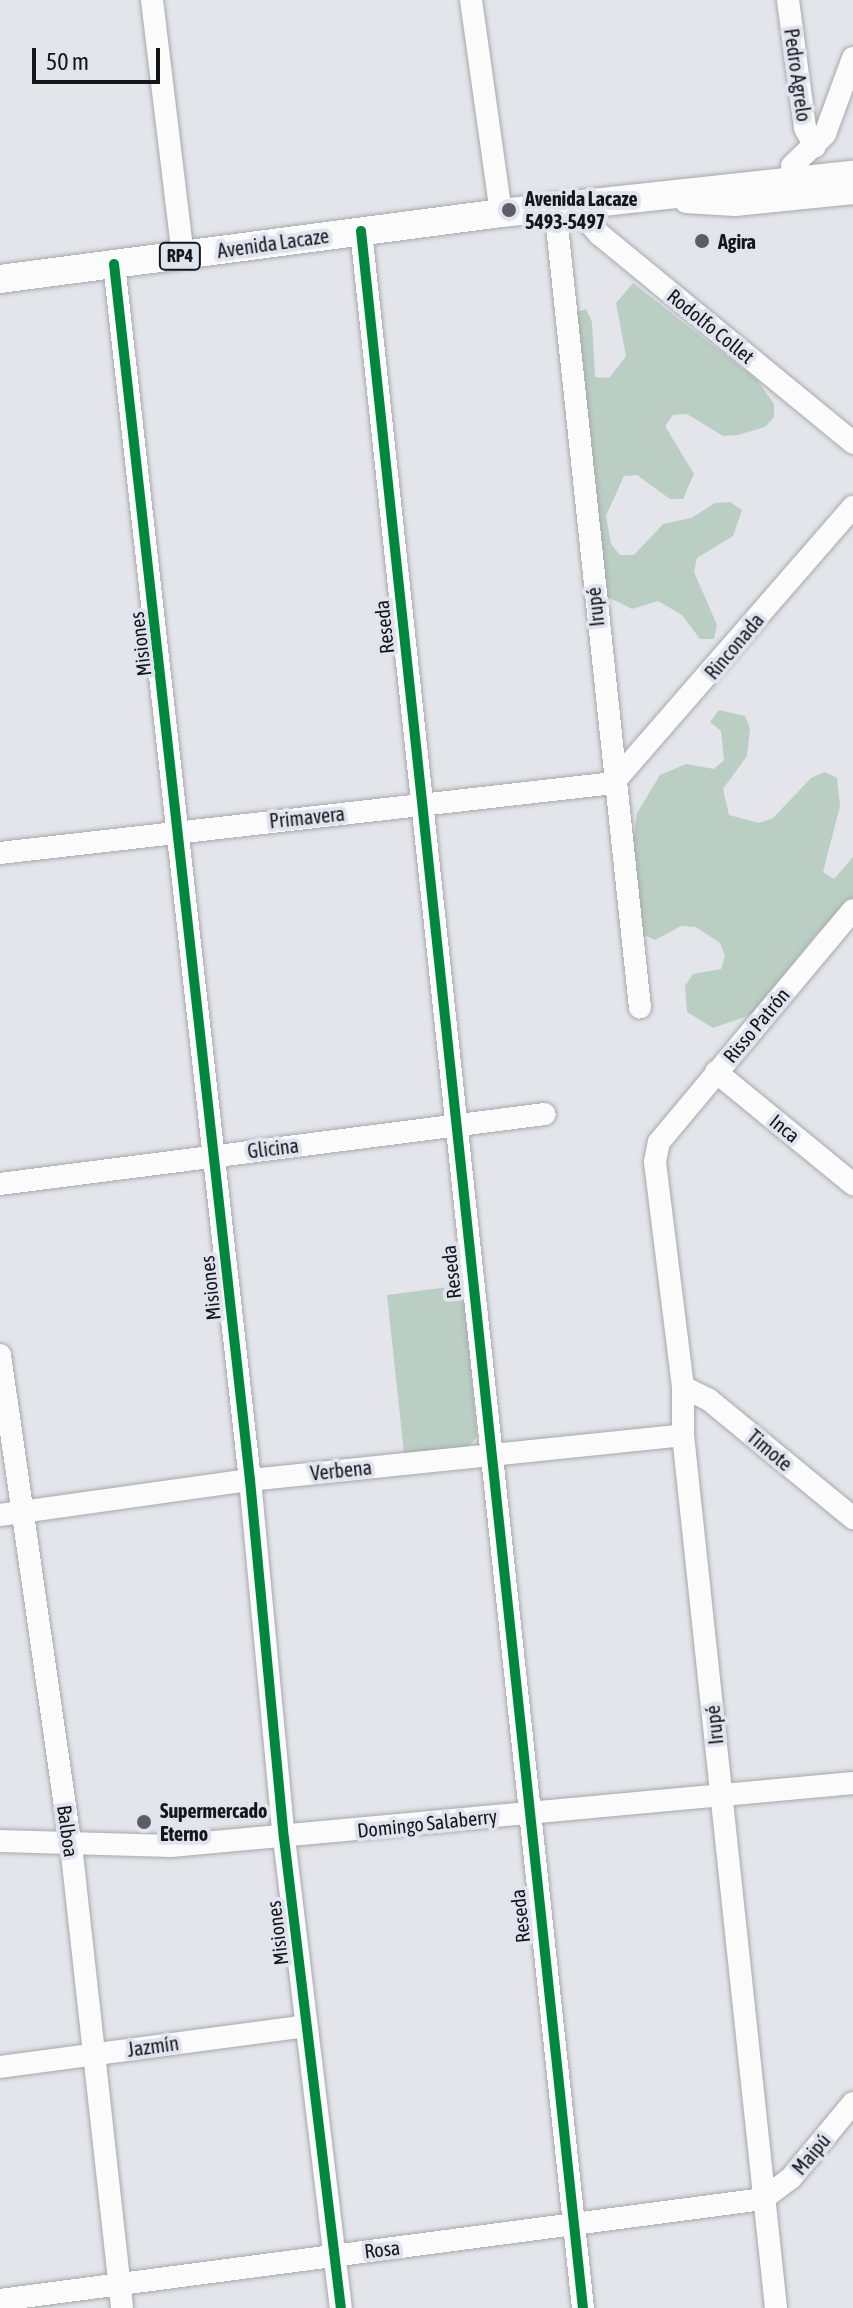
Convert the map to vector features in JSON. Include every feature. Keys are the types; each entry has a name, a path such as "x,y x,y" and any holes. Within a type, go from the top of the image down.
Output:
{"main road":[{"name":"Avenida Lacaze","path":"641,198 792,166 853,158"},
{"name":"Avenida Lacaze","path":"0,279 501,213 853,175"}],"street":[{"path":"152,0 183,255"},
{"path":"471,0 501,213"},
{"name":"Pedro Agrelo","path":"788,0 805,128 815,147"},
{"path":"792,166 825,134 853,58"},
{"name":"Avenida Lacaze","path":"641,198 735,205 853,193"},
{"name":"Rodolfo Collet","path":"564,206 853,443"},
{"name":"Irupé","path":"564,206 613,783 640,1007"},
{"name":"Reseda","path":"361,231 453,1126 583,2308"},
{"name":"Misiones","path":"114,264 180,831 250,1480 284,1838 341,2308"},
{"name":"Rinconada","path":"613,783 853,507"},
{"name":"Primavera","path":"0,853 613,783"},
{"name":"Risso Patrón","path":"659,1142 853,910"},
{"name":"Inca","path":"716,1072 853,1184"},
{"name":"Glicina","path":"0,1184 545,1114"},
{"name":"Irupé","path":"659,1142 655,1178 683,1387 683,1435 776,2308"},
{"name":"Balboa","path":"0,1355 11,1514 71,1845 122,2308"},
{"name":"Timote","path":"683,1387 708,1399 853,1518"},
{"name":"Verbena","path":"11,1514 250,1480 683,1435"},
{"name":"Domingo Salaberry","path":"0,1841 132,1848 284,1838 853,1783"},
{"name":"Jazmín","path":"0,2067 306,2026"},
{"name":"Maipú","path":"763,2199 791,2178 853,2103"},
{"name":"Rosa","path":"0,2300 763,2199"}],"green space":[{"path":"633,283 757,380 774,404 774,417 765,427 738,435 723,436 687,414 673,415 665,426 694,474 683,499 670,499 637,475 624,476 606,516 611,544 620,555 634,555 663,524 691,518 715,503 730,502 742,510 733,536 697,558 694,572 717,625 714,639 700,639 682,615 658,601 632,609 590,588 574,313 586,309 592,322 595,377 609,378 626,356 616,303"},
{"path":"719,710 745,716 750,728 747,756 723,789 729,815 759,823 773,818 811,778 825,772 837,778 840,806 823,872 834,879 853,857 853,901 818,932 753,1014 713,1028 687,1012 685,986 693,974 721,969 725,956 720,943 696,927 681,926 655,940 643,934 633,842 637,813 660,775 686,764 714,769 724,760 721,731 710,722"},
{"path":"464,1285 477,1437 468,1447 404,1453 387,1295"}],"cycle path":[{"path":"361,231 583,2308"},
{"path":"114,264 250,1480 284,1838 341,2308"}],"place":[{"name":"Avenida Lacaze 5493-5497","path":"509,210"},
{"name":"Agira","path":"702,241"},
{"name":"Supermercado Eterno","path":"144,1822"}]}
